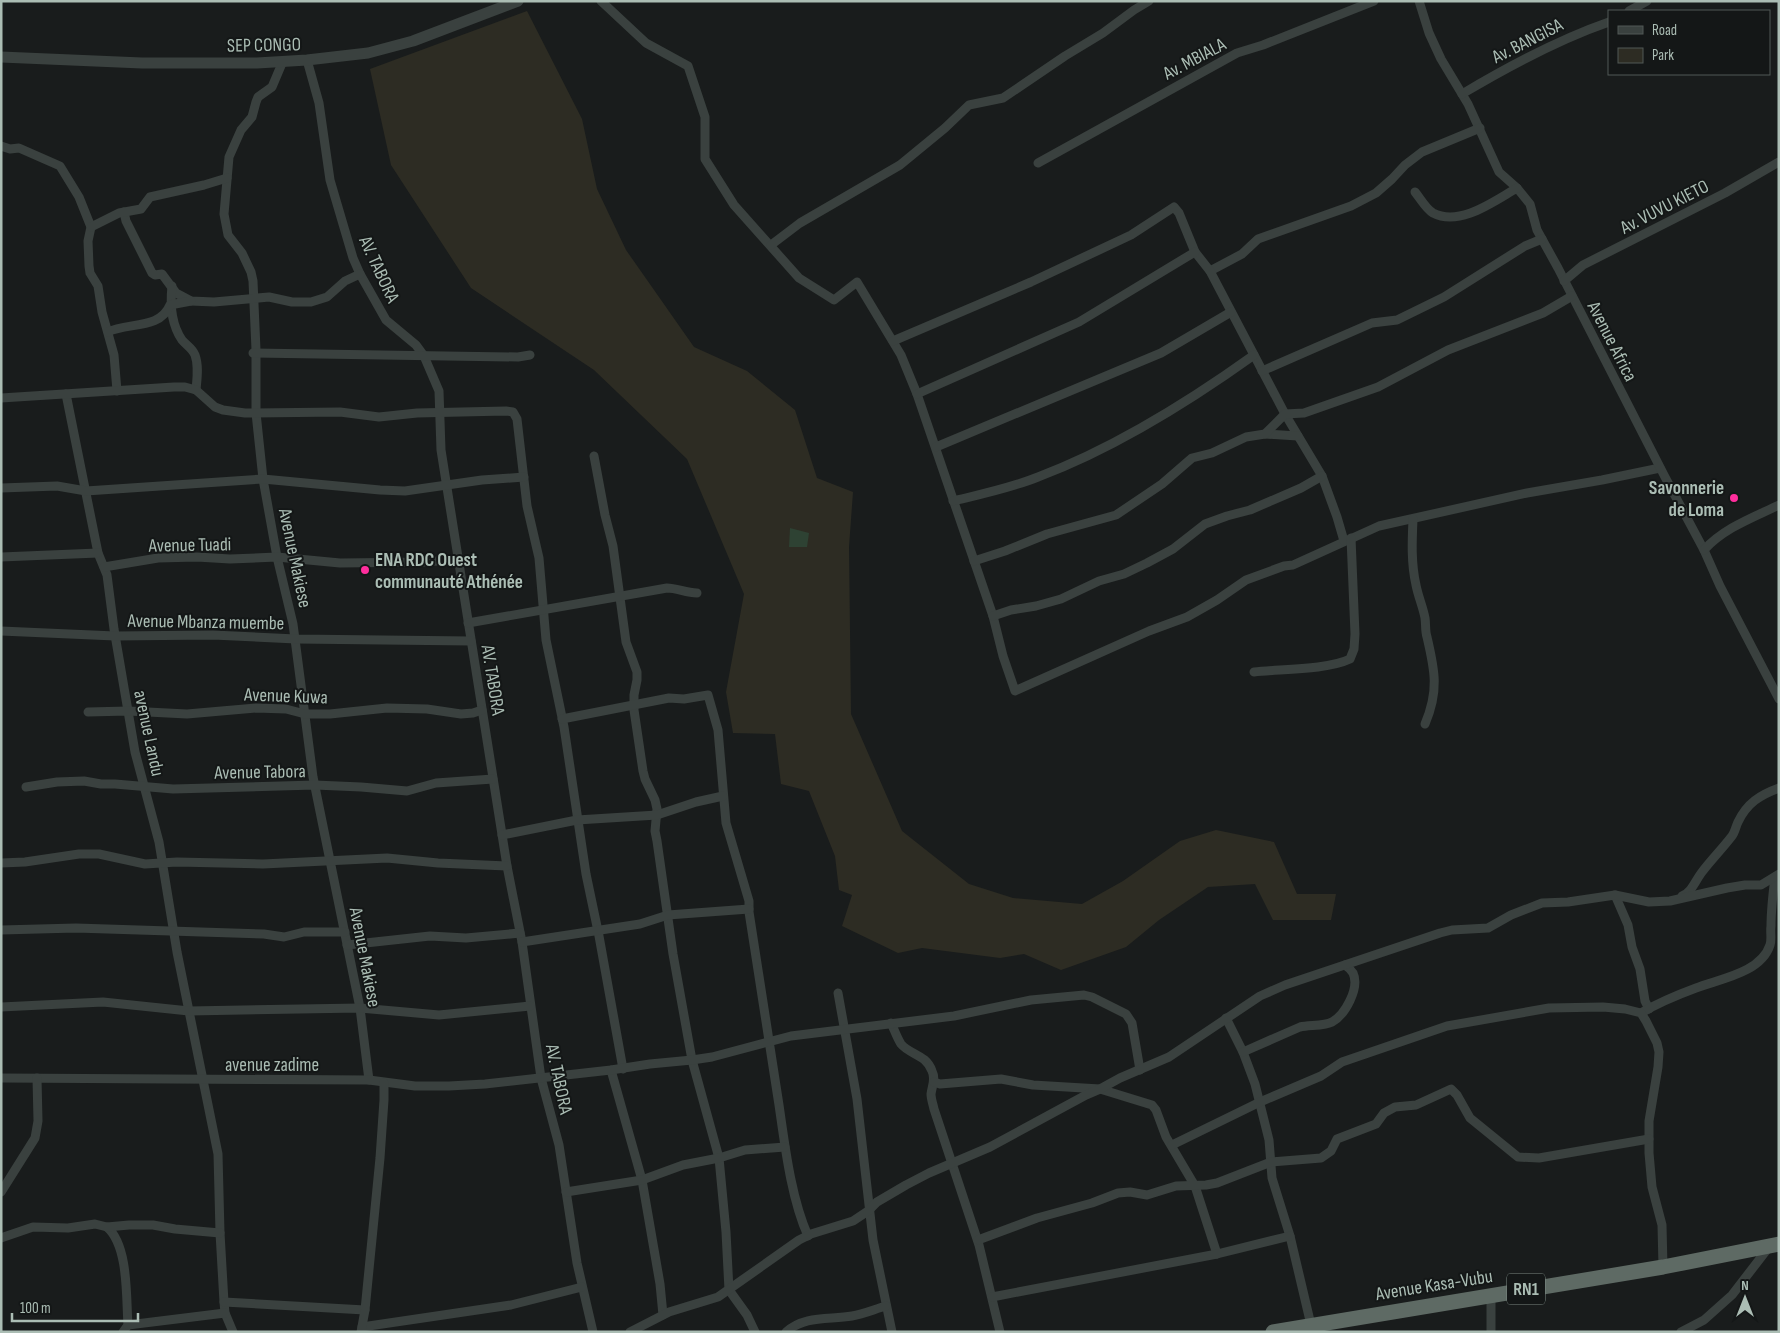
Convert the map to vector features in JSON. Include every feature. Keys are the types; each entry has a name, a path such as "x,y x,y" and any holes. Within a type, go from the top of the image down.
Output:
{"highway":[{"name":"Avenue Kasa-Vubu","path":"1282,1331 1663,1266 1774,1245"}],"street":[{"name":"SEP CONGO","path":"1,57 142,63 283,62 307,60 368,53 413,41 518,1"},
{"path":"601,1 646,42 688,66 705,116 705,158 734,205 799,278 834,300 857,282 893,341 901,355 917,394 936,447 994,616 1003,656 1015,691 1149,631 1187,617 1217,600 1246,580 1293,564 1379,526 1527,493 1660,468"},
{"path":"770,245 800,224 900,165 920,150 969,105 1003,98 1149,1"},
{"name":"Av. MBIALA","path":"1038,163 1236,53 1263,45 1374,1"},
{"name":"Avenue Africa","path":"1419,1 1429,32 1441,58 1480,128 1499,172 1517,188 1530,204 1537,230 1704,550 1720,586 1779,699"},
{"path":"1631,10 1647,1"},
{"name":"Av. BANGISA","path":"1462,94 1498,72 1566,38 1608,22"},
{"name":"AV. TABORA","path":"307,60 319,103 330,180 343,227 360,274 386,320 416,345 424,356 439,391 441,450 446,485 507,866 521,937 541,1078 559,1145 577,1263 593,1332"},
{"name":"Avenue Makiese","path":"283,62 272,87 258,97 252,117 235,140 229,157 224,214 228,235 242,253 251,272 256,413 263,479 277,558 296,639 314,785 360,1008 369,1080"},
{"path":"1210,271 1242,254 1258,239 1351,206 1376,193 1405,165 1422,152 1480,128"},
{"path":"1,146 10,149 20,148 60,166 73,185 91,227 88,241 88,266 98,286 102,312 114,355 116,390"},
{"name":"Av. VUVU KIETO","path":"1564,281 1583,264 1725,194 1779,162"},
{"path":"91,227 111,216 141,209 150,197 227,178"},
{"path":"1415,192 1432,212 1450,217 1470,213 1517,188"},
{"path":"893,341 1031,282 1131,235 1174,208 1179,213 1195,252 1210,271 1285,414 1322,476 1348,540 1355,634 1354,649 1350,659 1342,663 1329,665 1254,672"},
{"path":"124,212 126,221 152,273 155,275 162,274 176,294 191,301"},
{"path":"1262,371 1372,323 1397,320 1444,297 1525,246 1542,239"},
{"path":"917,394 1079,322 1195,252"},
{"path":"108,332 121,327 150,322 164,315 170,305 191,301 214,302 269,297 292,302 319,300 335,291 345,280 360,274"},
{"path":"172,286 170,305 177,330 183,342 193,351 197,362 196,390"},
{"path":"1265,434 1285,414 1304,413 1378,387 1448,350 1543,313 1572,296"},
{"path":"936,447 1161,353 1231,312"},
{"path":"255,353 518,357 530,354"},
{"path":"954,501 1011,486 1074,463 1211,386 1254,355"},
{"path":"1,398 174,386 196,390 215,407 231,412 340,412 379,417 439,413 513,412 517,420 528,506 539,558 546,640 562,719 586,874 623,1069"},
{"name":"avenue Landu","path":"66,394 98,553 111,592 115,636 135,752 159,842 202,1080 218,1154 224,1302 233,1332"},
{"path":"974,560 1005,552 1047,534 1116,515 1162,484 1192,458 1212,453 1246,437 1265,434 1298,436"},
{"path":"594,456 613,546 626,642 637,672 638,680 634,695 634,706 643,770 655,800 657,815 656,831 692,1060 719,1158 726,1232 728,1290 747,1315 755,1332"},
{"path":"994,616 1011,610 1061,599 1099,581 1124,574 1173,549 1205,524 1250,510 1301,488 1322,476"},
{"path":"1,488 57,486 86,491 263,479 406,491 482,480 524,477"},
{"path":"1704,550 1716,537 1725,531 1779,505"},
{"path":"1413,519 1413,565 1425,619 1426,635 1433,658 1434,674 1432,707 1425,724"},
{"path":"1,557 98,553"},
{"name":"Avenue Tuadi","path":"104,567 158,558 277,558 350,564 426,562 458,559"},
{"path":"468,623 667,588 697,593"},
{"name":"Avenue Mbanza muembe","path":"1,630 115,636 214,635 296,639 471,641"},
{"path":"562,719 669,698 684,700 708,695 718,730 726,823 745,886 749,909 785,1147 800,1217 808,1236"},
{"name":"Avenue Kuwa","path":"88,712 128,711 186,714 256,708 286,709 305,714 330,714 387,708 427,709 461,714 482,710"},
{"name":"Avenue Tabora","path":"26,786 84,781 173,789 314,785 361,786 407,791 436,783 493,779"},
{"path":"1670,901 1687,894 1692,888 1702,871 1732,835 1748,805 1755,799 1779,788"},
{"path":"502,835 577,820 657,815 696,802 723,796"},
{"path":"1,863 25,862 79,854 99,854 145,864 263,864 387,858 507,866"},
{"path":"630,1332 663,1315 708,1301 728,1290 792,1244 808,1236 848,1224 868,1211 877,1202 929,1173 990,1147 1086,1095 1163,1060 1260,996 1285,985 1452,930 1488,928 1511,914 1536,904 1568,902 1615,895 1649,902 1670,901 1745,885 1761,886 1777,876"},
{"path":"1172,1145 1260,1102 1321,1076 1342,1062 1447,1026 1549,1008 1603,1007 1645,1011 1699,986 1734,976 1749,968 1764,956 1770,946 1777,876"},
{"path":"1615,895 1628,926 1632,947 1640,969 1646,1020 1657,1043 1659,1052 1649,1121 1649,1139 1651,1180 1662,1224 1663,1266"},
{"path":"348,944 430,936 466,938 521,937 640,924 668,915 749,909"},
{"path":"1,930 76,928 264,934 284,937 304,932 345,932"},
{"path":"1243,1052 1300,1027 1310,1024 1326,1024 1335,1020 1349,1001 1355,984 1352,971 1345,965"},
{"path":"838,993 856,1099 868,1211 892,1332"},
{"name":"avenue zadime","path":"1,1078 369,1080 415,1086 449,1086 541,1078 692,1060 791,1036 961,1015 1031,1000 1069,996 1092,997 1126,1014 1132,1023 1140,1070"},
{"path":"1,1007 103,1002 189,1011 360,1008 438,1015 530,1006"},
{"path":"1226,1018 1243,1052 1260,1102 1269,1140 1272,1178 1290,1236 1311,1325"},
{"path":"891,1023 900,1043 907,1049 917,1053 932,1069 934,1082 931,1097 978,1240 1000,1332"},
{"path":"611,1070 642,1180 660,1284 663,1315"},
{"path":"1,1192 35,1138 38,1121 37,1078"},
{"path":"934,1082 948,1083 1001,1079 1033,1085 1100,1089 1152,1106 1156,1110 1166,1137 1195,1186 1217,1254"},
{"path":"384,1083 380,1158 362,1329 512,1305 582,1287"},
{"path":"978,1240 1037,1218 1092,1203 1118,1193 1130,1192 1144,1196 1176,1186 1206,1185 1271,1162 1321,1158 1331,1151 1337,1139 1376,1124 1390,1110 1401,1106 1416,1105 1451,1089 1457,1095 1470,1118 1518,1157 1539,1158 1649,1139"},
{"path":"566,1192 642,1180 683,1165 719,1158 745,1150 785,1147"},
{"path":"1,1238 33,1227 68,1228 95,1224 107,1227 147,1224 175,1229 220,1233"},
{"path":"107,1227 115,1236 126,1278 125,1329 226,1313"},
{"path":"992,1297 1217,1254 1290,1236"},
{"path":"1681,1332 1704,1320 1732,1294 1774,1245"},
{"path":"1491,1295 1491,1332"},
{"path":"224,1302 365,1310"},
{"path":"786,1332 791,1327 811,1320 853,1316 886,1306"}],"green space":[{"path":"527,11 582,119 597,189 626,250 694,347 747,371 795,410 817,478 853,492 849,547 851,714 902,831 969,884 1013,898 1082,904 1123,881 1180,841 1216,830 1274,842 1297,894 1336,894 1331,920 1273,920 1255,884 1208,887 1159,920 1126,947 1061,970 1024,954 1000,958 922,948 898,953 842,926 852,895 839,890 835,856 809,791 781,784 775,734 733,733 726,692 744,594 687,459 594,370 471,288 391,165 370,69"}],"shaded area":[{"path":"790,528 809,533 807,547 789,547"}],"place":[{"name":"Savonnerie de Loma","path":"1734,498"},
{"name":"ENA RDC Ouest communauté Athénée","path":"365,570"}]}
